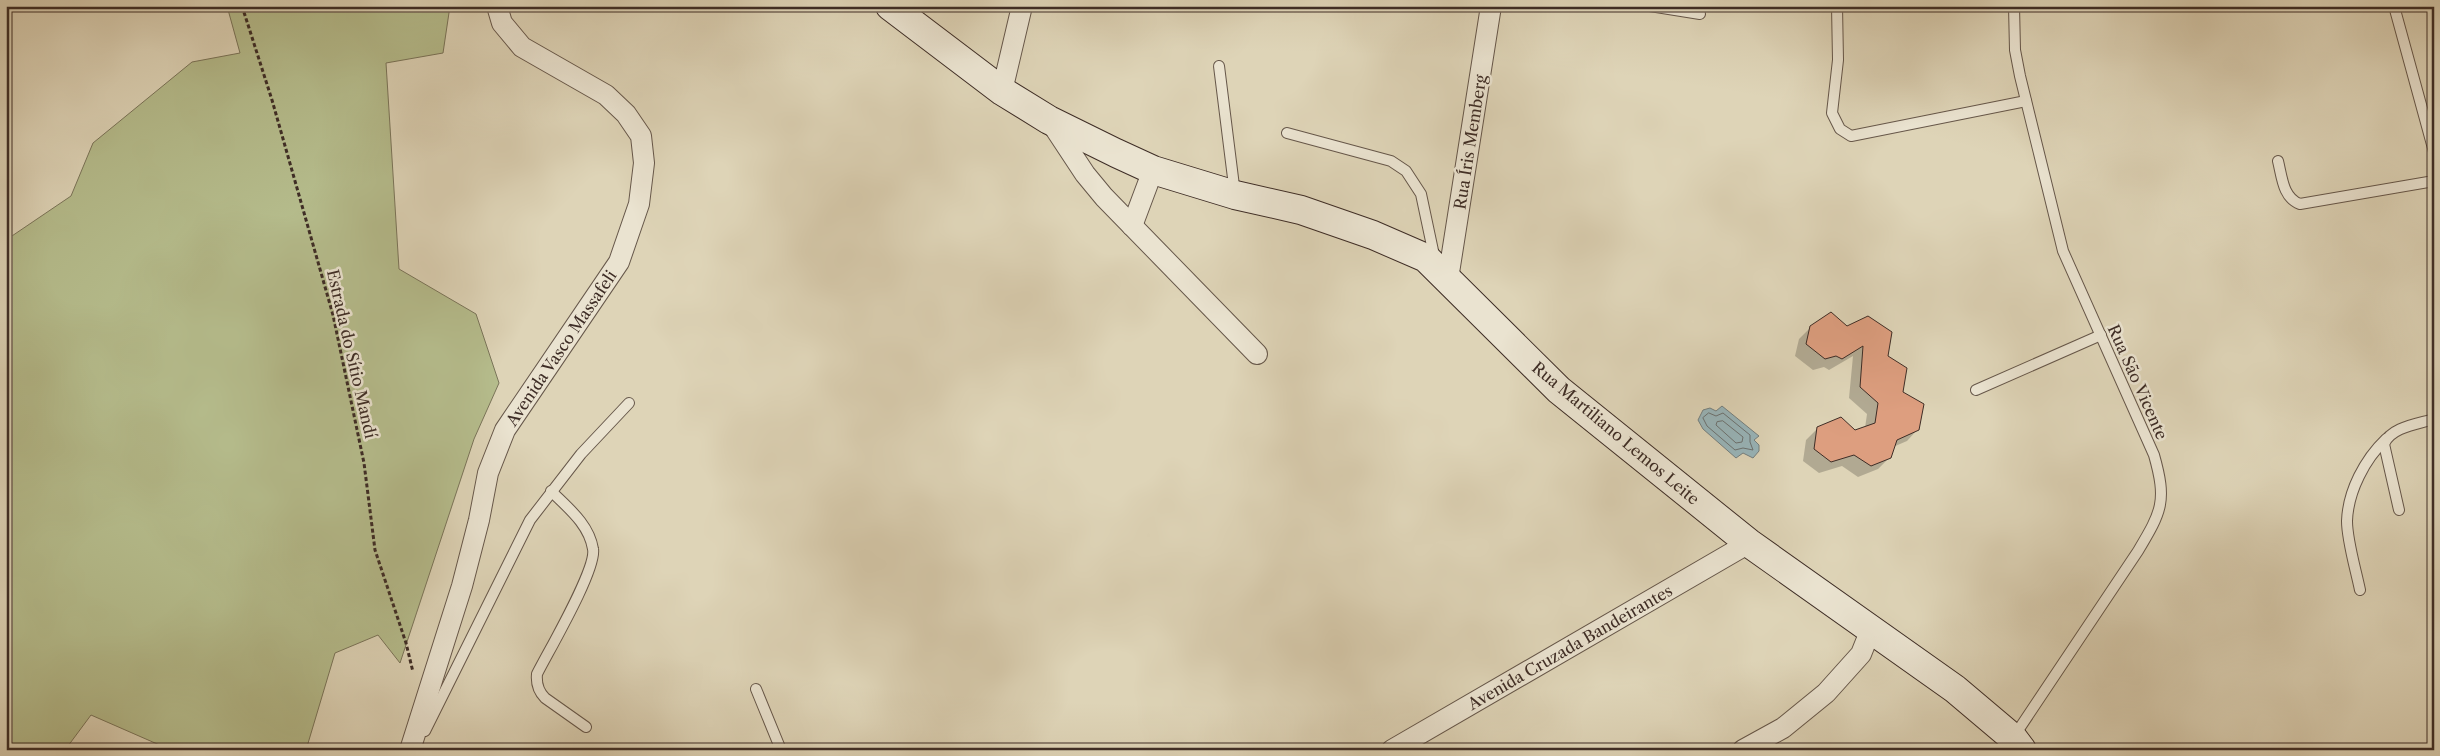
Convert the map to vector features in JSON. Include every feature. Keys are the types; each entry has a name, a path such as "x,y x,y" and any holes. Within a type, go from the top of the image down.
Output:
{"street":[{"name":"Avenida Vasco Massafeli","path":"410,750 462,586 480,520 488,473 505,430 619,262 639,204 644,162 641,136 626,114 606,95 522,47 502,23 497,6"},
{"name":"Rua Martiliano Lemos Leite","path":"890,6 1002,91 1049,120 1152,170 1235,195 1301,210 1373,235 1426,258 1559,390 1748,543 1955,689 2017,744"},
{"path":"1002,91 1022,6"},
{"name":"Rua Íris Memberg","path":"1442,273 1491,6"},
{"name":"Rua Martiliano Lemos Leite","path":"1049,120 1085,174 1132,226 1257,354"},
{"path":"1132,226 1152,170"},
{"name":"Avenida Cruzada Bandeirantes","path":"1392,750 1748,543"},
{"path":"1743,750 1783,728 1826,693 1861,654 1871,629"}],"lane":[{"path":"1650,6 1700,14"},
{"path":"1837,6 1838,60 1832,113 1840,129 1851,136 2026,101"},
{"name":"Rua São Vicente","path":"2014,6 2015,50 2063,251 2154,455 2159,472 2162,503 2152,528 2138,552 2017,744"},
{"path":"2394,6 2434,152"},
{"path":"1219,66 1235,195"},
{"path":"1286,133 1390,161 1406,171 1415,181 1426,209 1442,273"},
{"path":"2278,161 2286,194 2290,199 2306,205 2434,181"},
{"path":"1976,390 2101,335"},
{"path":"415,750 530,520 550,491 581,454 630,403"},
{"path":"2360,590 2347,522 2361,470 2369,457 2396,431 2434,419"},
{"path":"2386,439 2384,449 2399,510"},
{"path":"550,491 578,517 589,535 594,551 588,573 537,674 536,680 541,694 545,698 586,727"},
{"path":"756,689 781,750"},
{"path":"2430,750 2434,746"}],"path":[{"name":"Estrada do Sítio Mandí","path":"242,6 272,100 333,315 364,463 375,550 406,643 422,710"}],"green space":[{"path":"227,6 450,6 443,53 386,63 399,269 476,314 499,383 474,439 400,663 378,635 335,653 306,750 171,750 91,715 65,750 6,750 6,240 71,196 93,143 192,62 240,53"}],"water":[{"path":"1722,406 1759,436 1754,440 1759,445 1759,451 1753,458 1743,453 1736,458 1703,429 1698,420 1703,410 1710,408 1716,411"}],"building":[{"path":"1831,312 1847,326 1868,316 1892,332 1888,356 1907,368 1903,392 1924,404 1919,430 1897,440 1891,458 1871,466 1854,455 1831,462 1814,449 1817,427 1841,417 1855,430 1875,423 1878,403 1860,387 1863,346 1842,359 1836,356 1825,359 1806,344 1810,326"}]}
